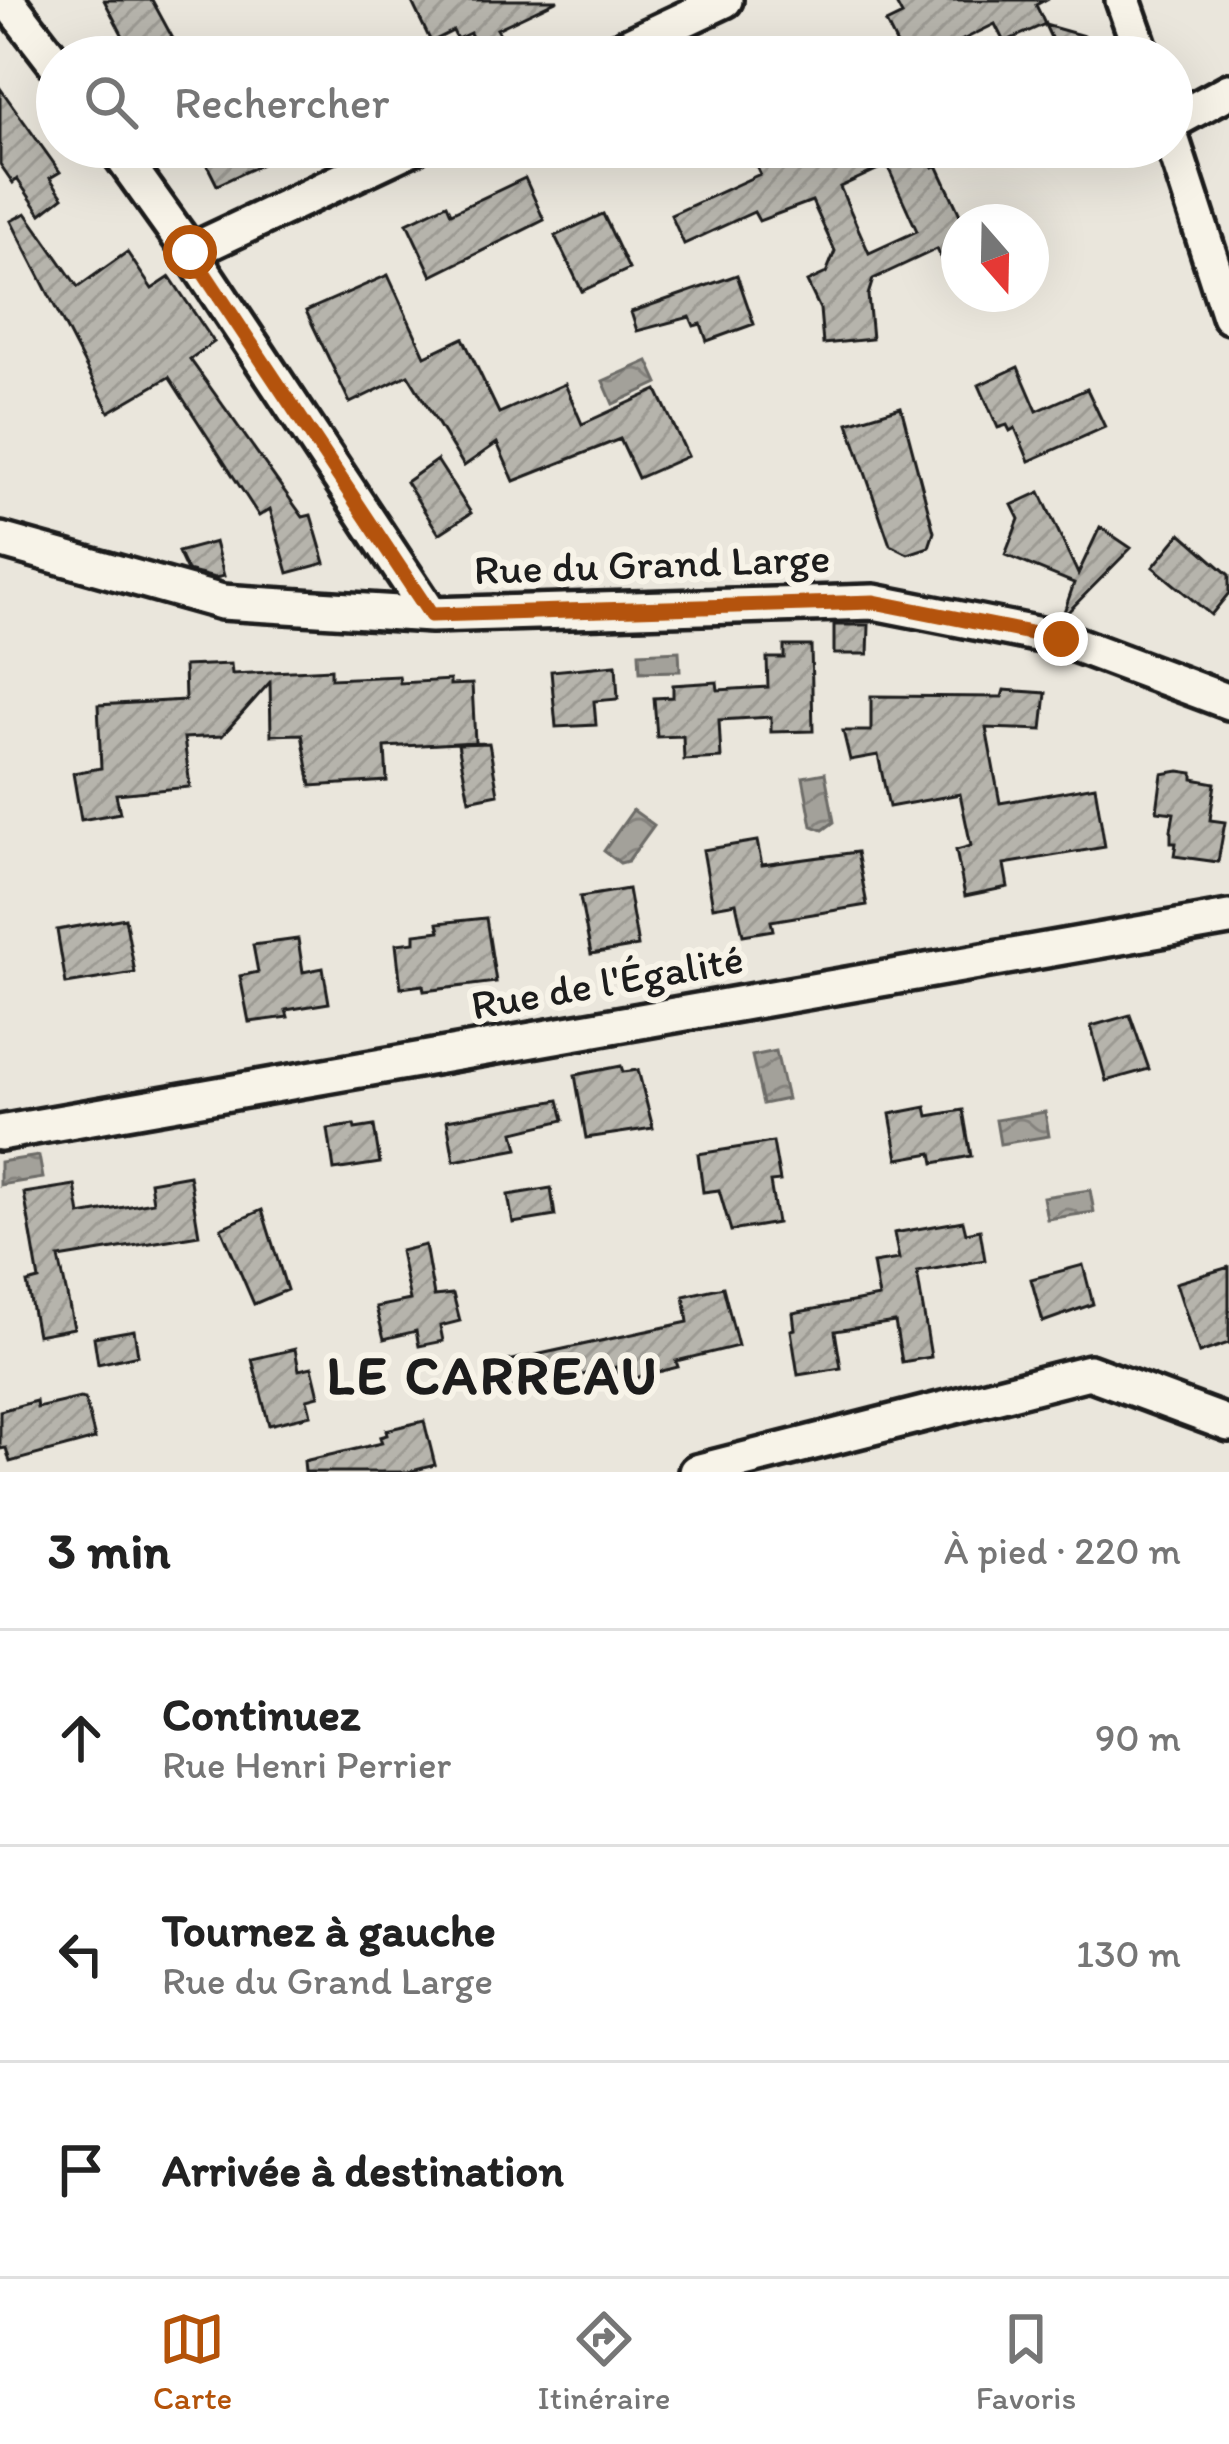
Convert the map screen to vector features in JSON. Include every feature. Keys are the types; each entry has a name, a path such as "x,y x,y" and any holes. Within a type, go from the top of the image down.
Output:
{"street":[{"path":"7,0 36,38"},
{"path":"649,36 725,0"},
{"path":"1124,0 1136,36"},
{"path":"1193,111 1229,91"},
{"path":"130,168 431,615"},
{"path":"190,252 368,168"},
{"path":"1181,168 1229,316"},
{"name":"Rue du Grand Large","path":"0,540 222,602 431,615 874,602 1061,639 1229,702"},
{"name":"Rue de l'Égalité","path":"0,1133 1229,918"},
{"path":"696,1472 1089,1372 1229,1424"}],"water":[{"path":"648,361 658,383 613,404 603,381"},
{"path":"679,651 680,671 640,672 639,653"},
{"path":"825,773 834,822 823,830 812,826 803,777"},
{"path":"633,810 654,825 628,861 620,863 604,851"},
{"path":"776,1051 787,1099 763,1104 752,1056"},
{"path":"1045,1112 1049,1136 1000,1144 996,1120"},
{"path":"39,1156 43,1178 0,1185 0,1162"},
{"path":"1090,1190 1094,1212 1047,1219 1043,1197"}],"building":[{"path":"104,0 152,0 172,36 123,36"},
{"path":"411,0 558,0 497,29 500,34 496,36 456,36 453,31 428,36"},
{"path":"894,0 1045,0 1036,5 1045,24 1018,36 1001,36 995,24 971,36 892,36 886,23 902,15"},
{"path":"1045,25 1084,36 1050,36"},
{"path":"0,88 36,138 36,168 60,172 50,178 63,197 41,214 17,179 13,183 0,164"},
{"path":"208,168 253,168 217,185"},
{"path":"757,168 881,168 840,187 869,253 917,231 888,168 938,168 955,204 941,204 941,257 937,249 873,279 868,295 872,339 823,344 820,309 807,282 826,273 835,251 812,201 759,221 754,212 684,244 671,215 760,174"},
{"path":"525,178 544,220 432,276 407,223 447,204 451,213"},
{"path":"26,213 78,287 127,252 152,289 170,277 214,342 190,359 303,517 311,515 325,563 288,573 270,509 259,516 169,377 109,412 11,221"},
{"path":"603,214 629,269 582,291 555,236"},
{"path":"388,275 425,356 463,338 499,413 565,384 582,424 657,390 688,456 638,478 620,439 514,481 497,443 464,466 408,375 350,403 306,311"},
{"path":"737,275 754,324 707,341 701,324 694,326 690,317 637,331 631,312"},
{"path":"1018,367 1037,411 1087,389 1105,427 1029,461 1015,428 998,428 979,385"},
{"path":"901,407 934,532 929,547 908,554 890,545 848,423"},
{"path":"437,460 471,513 439,534 406,482"},
{"path":"1040,492 1078,574 1100,527 1131,548 1062,618 1074,583 1005,555 1019,519 1012,505"},
{"path":"1181,533 1229,575 1229,593 1211,615 1153,567"},
{"path":"215,542 224,576 187,571 178,552"},
{"path":"834,625 869,625 868,654 834,654"},
{"path":"784,646 811,646 813,731 771,732 771,717 719,720 721,758 684,760 683,736 657,737 654,698 673,697 673,685 717,682 718,690 768,687 767,658 784,658"},
{"path":"231,664 232,674 331,669 331,679 399,676 400,683 450,680 450,685 472,684 475,742 385,747 387,781 311,786 302,734 271,735 270,682 222,736 184,738 190,787 116,794 120,813 81,820 73,773 101,768 98,705 185,700 184,666"},
{"path":"616,665 618,699 594,701 596,725 556,727 551,671"},
{"path":"1004,690 1046,693 1042,730 986,728 1000,803 1095,786 1105,847 1004,864 1008,887 965,896 956,850 971,846 960,794 889,807 878,755 850,760 843,731 871,731 871,696 1002,697"},
{"path":"489,743 498,794 469,800 458,744"},
{"path":"1179,771 1215,783 1210,820 1225,822 1218,862 1174,856 1174,813 1157,811 1162,774"},
{"path":"757,841 762,865 857,852 867,905 771,921 773,930 743,935 736,903 713,907 703,850"},
{"path":"628,889 638,946 591,954 580,897"},
{"path":"125,918 135,973 66,984 57,930"},
{"path":"486,918 496,982 424,991 423,985 401,988 396,944 415,942 415,934 440,931 438,923"},
{"path":"298,939 303,972 323,968 329,1003 286,1010 288,1017 249,1022 240,976 258,972 253,945"},
{"path":"1130,1015 1149,1069 1106,1081 1091,1026"},
{"path":"621,1066 623,1072 638,1070 653,1128 586,1138 575,1075"},
{"path":"559,1100 564,1120 514,1132 518,1149 454,1161 447,1120"},
{"path":"926,1107 928,1116 963,1110 971,1156 934,1163 932,1153 898,1159 890,1114"},
{"path":"354,1125 355,1129 374,1126 380,1163 334,1170 328,1129"},
{"path":"773,1142 780,1181 770,1182 777,1223 731,1231 719,1190 703,1192 698,1154"},
{"path":"189,1175 199,1235 59,1258 74,1328 37,1335 27,1283 39,1280 24,1193 75,1185 80,1215 153,1202 150,1182"},
{"path":"551,1188 555,1216 513,1223 508,1195"},
{"path":"262,1210 287,1290 254,1304 221,1228"},
{"path":"963,1221 966,1233 980,1230 985,1260 917,1272 931,1357 902,1362 895,1322 835,1331 841,1368 798,1375 793,1313 879,1297 873,1263 899,1259 894,1233"},
{"path":"425,1245 434,1296 453,1294 460,1321 440,1326 443,1341 419,1346 416,1331 384,1339 376,1307 410,1300 400,1251"},
{"path":"1083,1265 1093,1304 1043,1322 1031,1279"},
{"path":"1229,1267 1229,1343 1199,1353 1176,1283"},
{"path":"723,1287 738,1346 676,1361 678,1367 620,1382 616,1367 506,1393 499,1363 688,1322 684,1296"},
{"path":"134,1330 138,1355 98,1364 94,1337"},
{"path":"295,1349 299,1370 312,1367 319,1396 307,1399 311,1415 269,1425 252,1359"},
{"path":"85,1399 95,1439 10,1462 6,1448 0,1449 0,1411 36,1401 37,1408"},
{"path":"424,1421 435,1465 408,1472 305,1472 304,1461 382,1443 380,1437 387,1435 386,1430"}],"district":[{"name":"LE CARREAU","path":"493,1375"}],"route":[{"path":"190,252 431,615 874,602 1061,639"}]}
